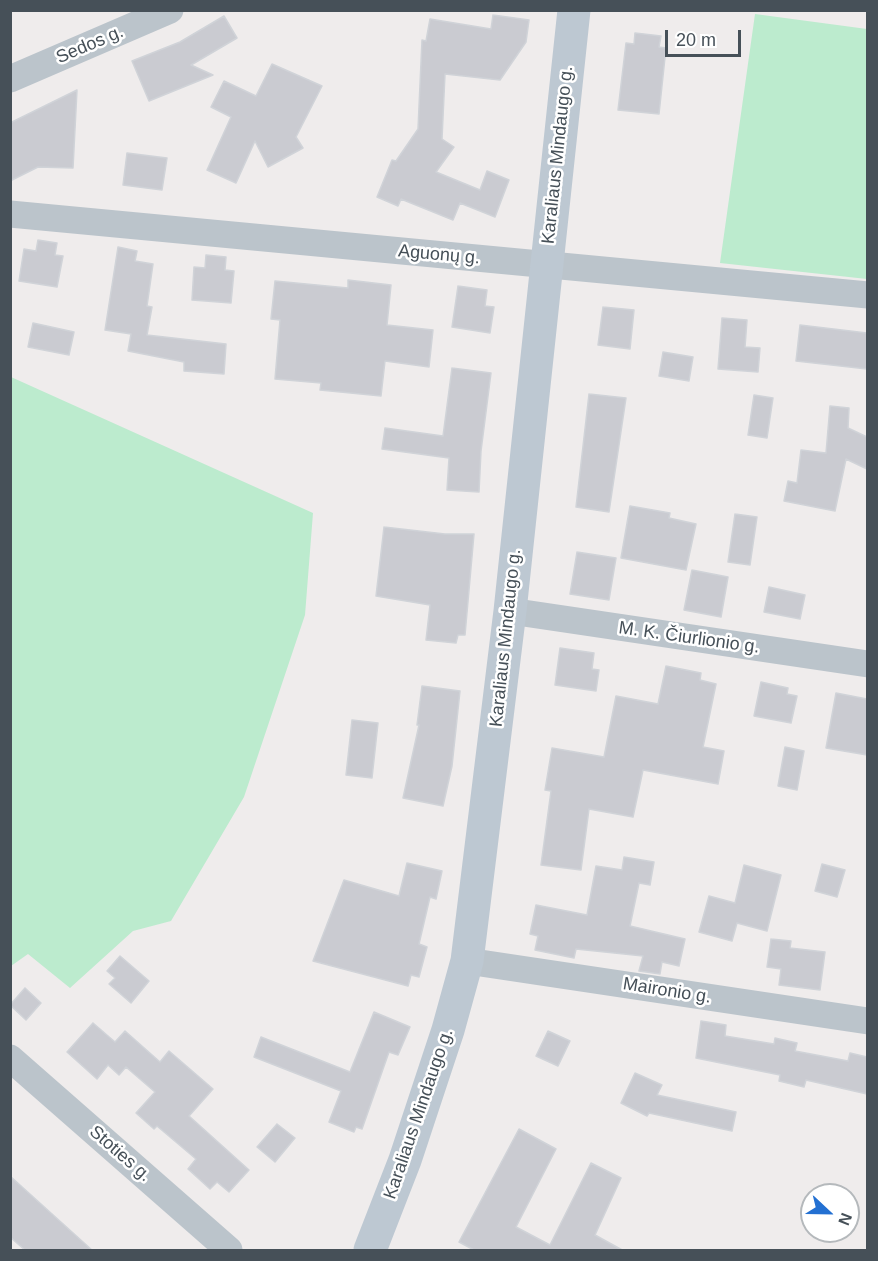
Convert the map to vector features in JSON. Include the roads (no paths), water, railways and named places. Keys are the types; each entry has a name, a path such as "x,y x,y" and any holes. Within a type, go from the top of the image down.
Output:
{"main road":[{"name":"Karaliaus Mindaugo g.","path":"370,1251 409,1149 448,1030 466,961 510,611 574,10"}],"street":[{"name":"Sedos g.","path":"10,80 170,10"},
{"name":"Aguonų g.","path":"10,214 867,296"},
{"name":"M. K. Čiurlionio g.","path":"510,611 867,664"},
{"name":"Maironio g.","path":"466,961 867,1021"},
{"name":"Stoties g.","path":"10,1058 229,1251"}]}
